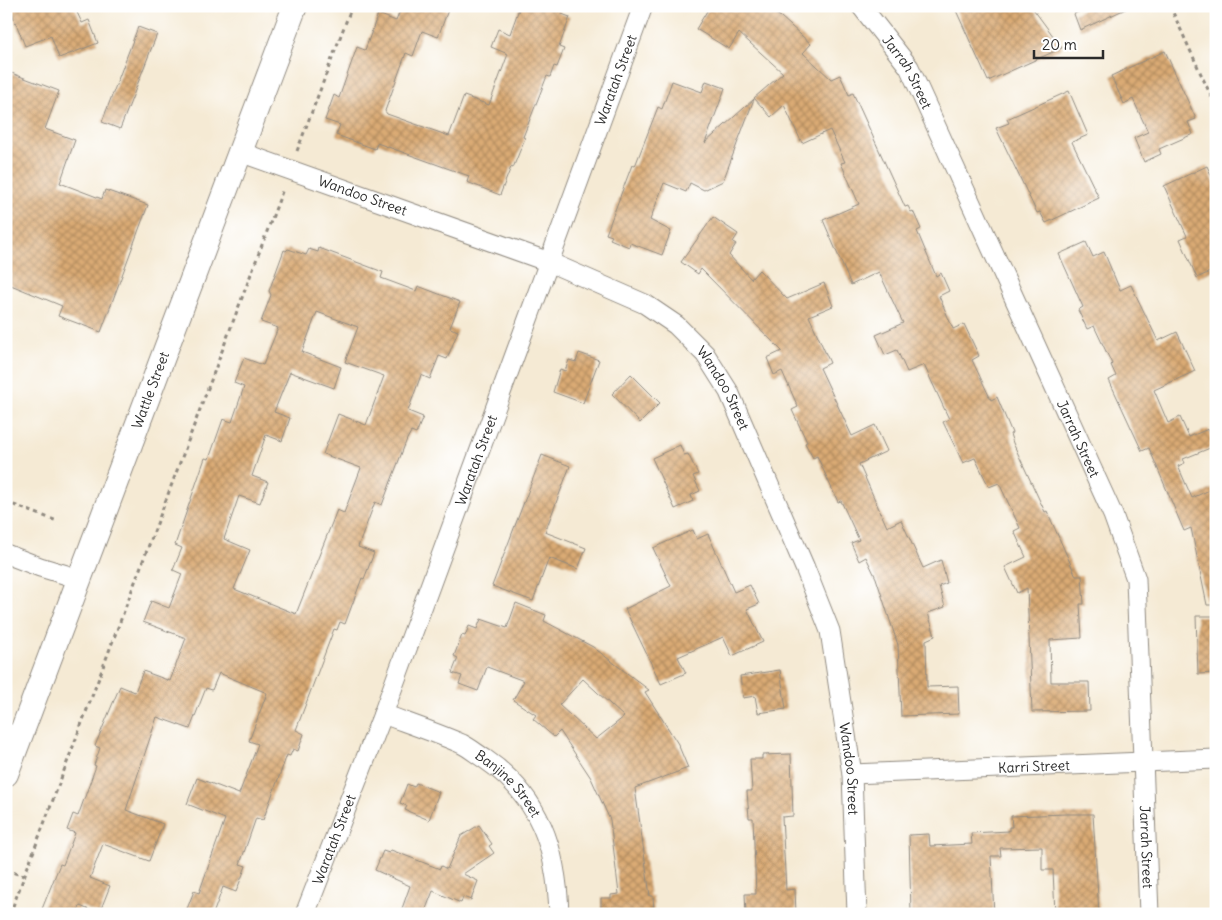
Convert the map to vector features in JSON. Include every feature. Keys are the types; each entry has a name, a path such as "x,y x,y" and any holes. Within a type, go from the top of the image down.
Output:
{"street":[{"name":"Wattle Street","path":"6,774 14,731 80,579 295,6"},
{"name":"Waratah Street","path":"305,914 383,714 643,6"},
{"name":"Jarrah Street","path":"861,6 908,66 1113,515 1136,579 1149,914"},
{"name":"Wandoo Street","path":"240,152 550,262 645,304 676,325 705,354 729,392 830,631 852,774 857,914"},
{"path":"6,554 80,579"},
{"name":"Banjine Street","path":"383,714 464,745 495,766 518,785 536,813 549,841 558,888 559,914"},
{"name":"Karri Street","path":"852,774 1216,759"}],"path":[{"path":"10,914 352,6"},
{"path":"1170,6 1216,107"},
{"path":"6,502 57,521"},
{"path":"6,870 24,876"}],"building":[{"path":"9,6 74,6 82,23 89,20 98,43 59,58 51,36 25,46"},
{"path":"402,6 438,6 448,10 438,37 422,31 413,56 406,53 385,111 387,114 449,136 464,96 489,105 508,54 491,47 498,29 510,34 520,6 562,6 559,13 570,17 559,47 564,49 557,67 554,66 550,77 547,76 523,137 525,138 500,195 467,182 469,176 377,143 375,149 336,135 340,125 325,120 334,95 339,98 357,47 365,50 378,14 396,21"},
{"path":"710,6 764,6 781,17 811,44 803,53 831,79 840,75 849,95 853,93 905,207 908,206 911,212 913,211 921,229 917,231 936,276 941,273 949,291 939,296 953,329 964,324 979,356 972,360 991,400 997,397 1012,433 1010,434 1013,443 1045,512 1047,511 1076,576 1082,576 1084,604 1080,604 1082,638 1050,640 1051,682 1089,682 1090,711 1032,712 1027,588 1017,593 1005,567 1026,557 1014,531 1020,528 999,483 989,487 975,458 963,463 943,422 949,419 924,365 907,372 897,350 885,355 876,335 903,323 879,272 851,285 823,220 859,204 841,163 845,162 830,130 802,143 784,105 771,117 754,98 783,73 739,33 729,49 696,29"},
{"path":"954,6 1031,6 1062,48 988,81"},
{"path":"1090,6 1132,6 1080,30 1074,14"},
{"path":"138,27 157,34 120,129 102,122"},
{"path":"1165,51 1196,119 1188,122 1193,134 1159,149 1161,154 1144,162 1134,138 1148,132 1133,99 1124,104 1111,76"},
{"path":"6,71 59,91 45,129 75,140 60,183 102,199 105,190 148,205 101,332 58,316 62,306 6,283"},
{"path":"672,81 702,92 706,81 725,88 705,143 754,99 723,181 704,190 690,183 686,192 664,183 650,220 671,231 662,255 630,243 629,247 610,239 612,236 606,234 632,165 635,166 658,107 662,109"},
{"path":"1069,91 1088,135 1072,142 1099,198 1046,223 1040,212 1037,213 996,128 1009,123 1007,119"},
{"path":"1207,166 1216,186 1216,269 1197,278 1180,239 1187,236 1164,186"},
{"path":"713,217 738,234 733,242 736,244 729,255 751,279 759,270 787,299 824,283 833,306 809,316 830,363 820,368 852,436 875,425 887,451 859,464 887,527 901,520 923,568 941,560 947,583 939,586 945,607 928,613 935,636 926,640 927,687 958,686 959,714 901,716 898,645 876,578 866,557 859,561 851,543 859,540 841,501 838,502 817,456 813,458 805,443 807,442 792,410 798,407 782,371 774,375 767,358 782,351 701,269 698,274 681,262"},
{"path":"1086,242 1093,257 1104,252 1120,290 1131,285 1158,341 1177,332 1195,371 1154,390 1168,423 1180,417 1189,437 1208,429 1215,446 1183,459 1185,463 1178,466 1192,498 1216,487 1216,605 1207,605 1191,528 1184,531 1149,448 1142,451 1109,380 1116,376 1112,364 1094,326 1087,329 1078,310 1083,307 1059,254"},
{"path":"319,248 383,272 381,278 416,291 418,286 460,302 450,328 458,331 447,359 439,356 430,379 421,375 408,411 423,417 416,434 411,432 407,439 382,505 375,502 358,547 374,553 364,579 362,578 345,624 340,622 337,630 334,629 296,730 304,734 298,751 293,749 290,756 287,755 263,820 256,818 240,864 246,866 236,892 223,887 213,914 185,914 194,891 199,893 225,819 187,804 197,778 239,794 258,744 249,741 267,693 219,673 212,690 206,688 190,729 157,717 126,810 163,824 149,861 103,844 90,878 110,886 99,914 80,906 77,914 40,914 60,864 63,865 75,833 67,830 73,814 78,816 96,766 94,765 100,748 95,746 120,686 135,692 143,671 170,681 186,638 143,622 151,601 169,608 182,574 173,570 182,548 175,545 205,458 209,459 223,419 232,422 244,387 234,383 244,358 263,365 278,328 261,322 271,295 269,291 284,250 288,249 306,255 309,249 318,252","holes":["317,312 358,327 345,362 384,376 366,425 338,414 323,454 361,468 344,513 337,510 296,614 234,589 250,550 224,539 239,496 260,503 268,482 252,476 266,435 282,441 290,418 274,412 290,372 334,388 341,367 302,352"]},
{"path":"579,353 599,360 583,403 553,392 560,369 565,371 569,360 576,362"},
{"path":"631,374 660,403 640,423 612,394"},
{"path":"680,445 684,455 688,454 698,474 693,476 700,491 691,495 693,501 675,509 652,458"},
{"path":"542,455 570,466 545,532 586,548 578,569 549,558 533,601 492,586"},
{"path":"693,530 697,539 708,534 734,592 750,585 759,604 747,609 763,642 732,656 723,637 678,657 686,673 661,684 625,609 671,586 653,548"},
{"path":"516,603 546,615 544,621 593,647 649,690 645,692 678,744 688,768 635,788 650,896 653,896 654,914 601,914 601,898 611,898 611,895 619,894 610,820 591,778 560,731 554,737 533,719 536,715 513,700 524,681 487,667 478,691 459,684 462,676 452,673 458,658 454,656 462,635 465,636 469,626 477,629 481,619 507,628","holes":["583,679 624,717 596,739 559,705"]},
{"path":"1196,616 1216,616 1216,673 1198,674"},
{"path":"780,670 786,709 758,713 755,696 743,698 740,676"},
{"path":"791,754 793,816 782,817 786,890 795,889 796,914 746,914 745,894 756,894 753,818 749,818 747,791 752,791 750,759 762,759 762,755"},
{"path":"416,783 439,792 429,820 405,810 407,806 400,803 407,784 414,787"},
{"path":"1093,814 1099,914 1055,914 1053,870 1042,870 1042,847 1000,848 1001,856 991,856 994,914 911,914 909,835 929,834 930,846 972,844 971,833 1009,831 1009,827 1012,827 1011,816"},
{"path":"479,825 492,844 489,846 494,853 463,874 478,881 471,900 463,897 461,903 433,891 424,914 400,914 410,886 375,870 383,851 389,853 391,850 440,869 441,866 447,869 461,836"}]}
